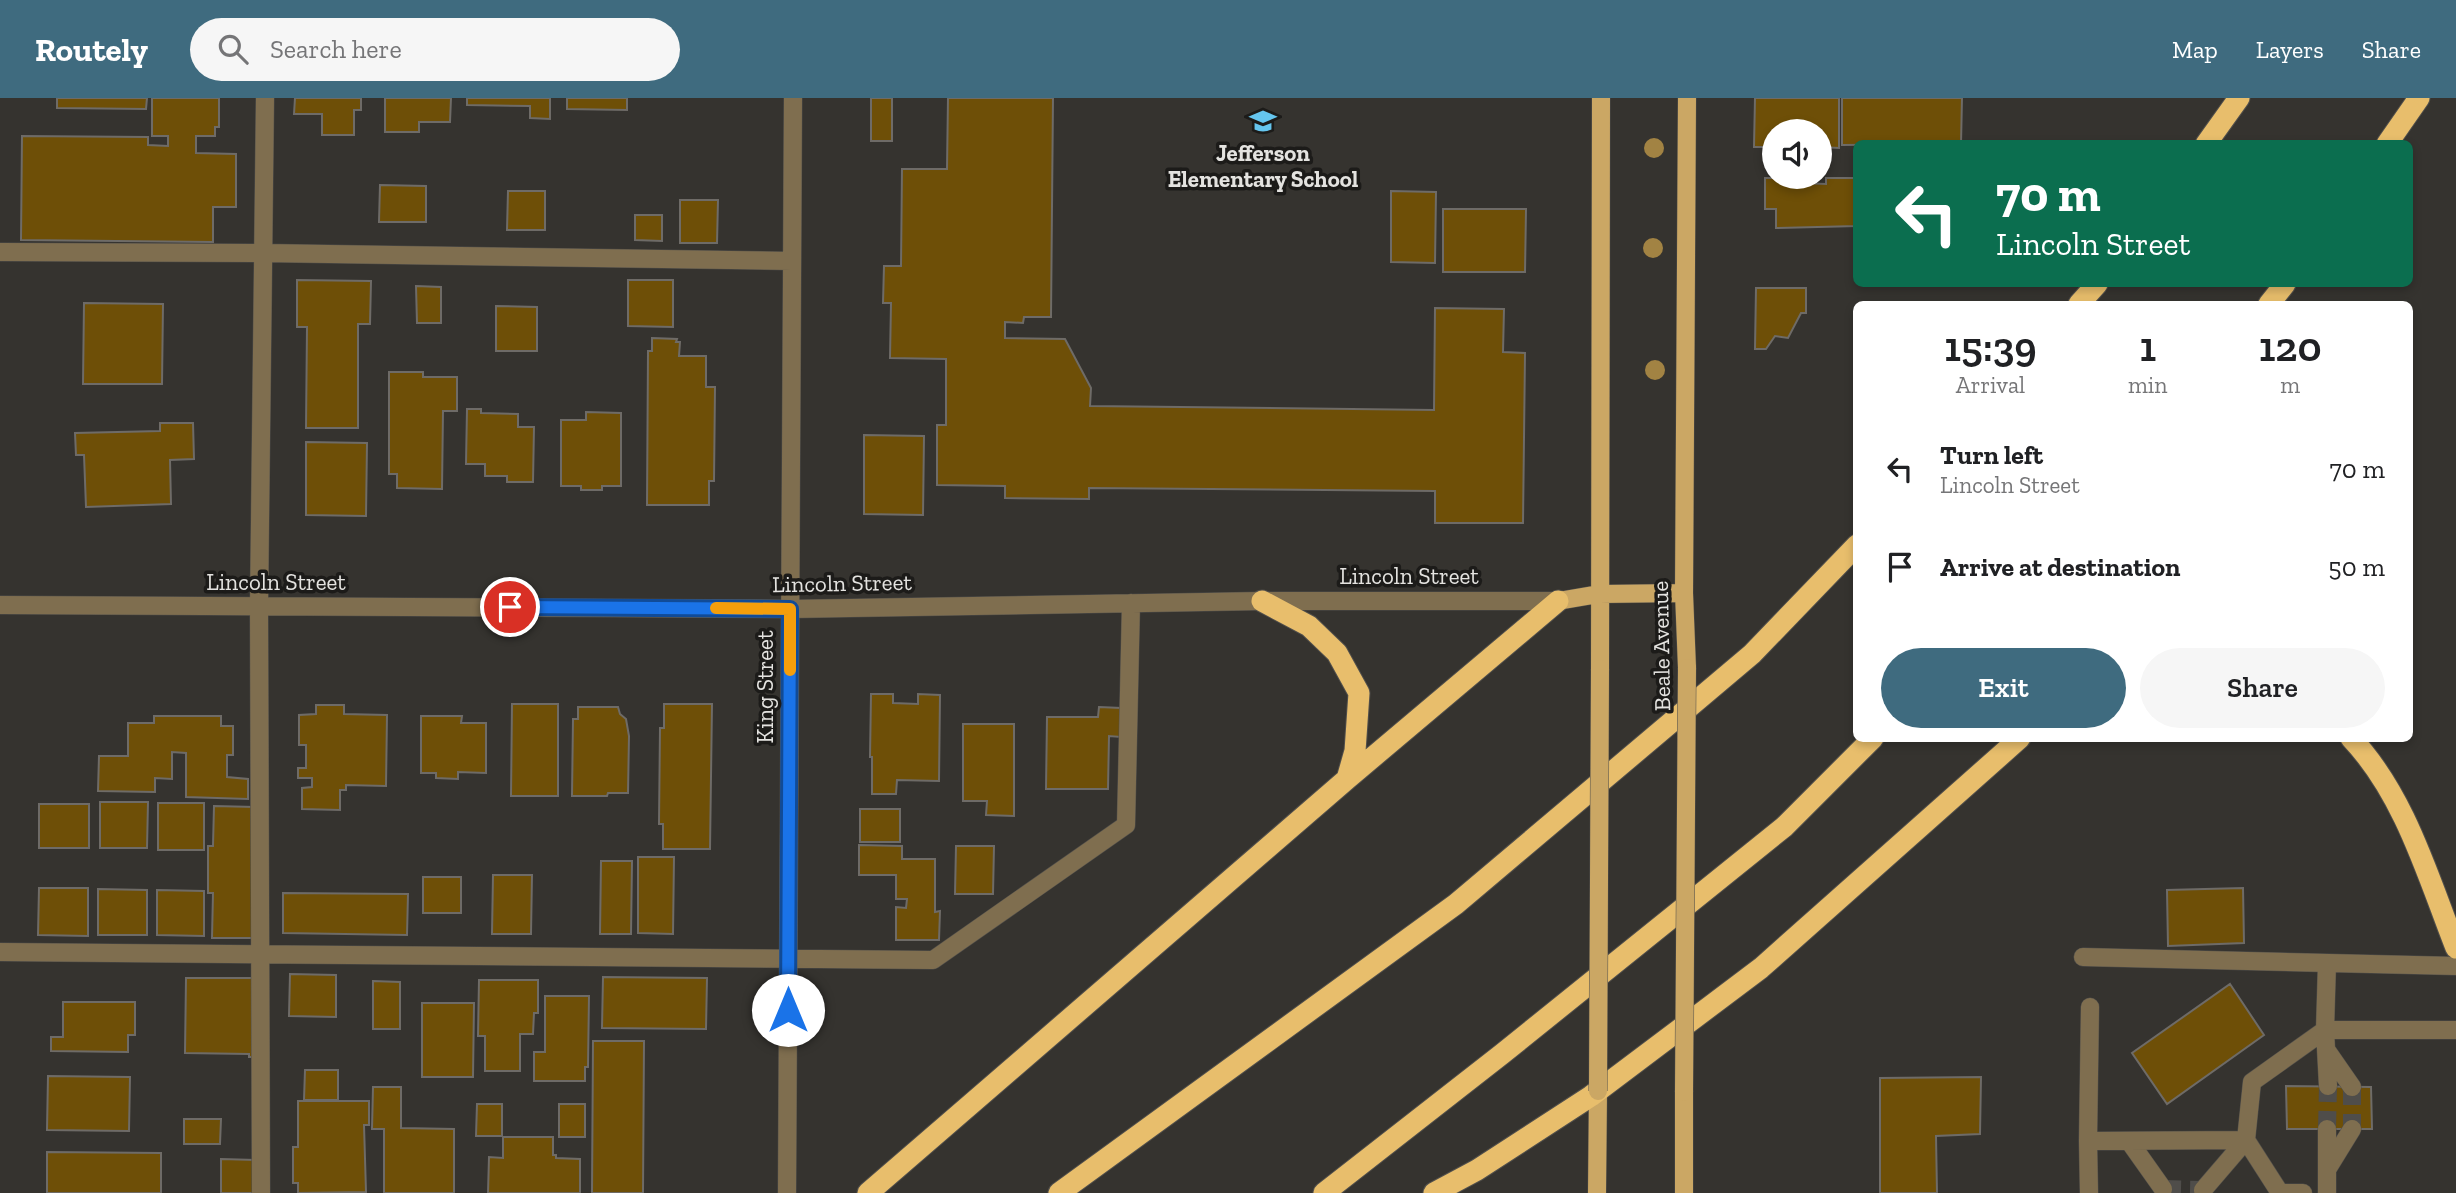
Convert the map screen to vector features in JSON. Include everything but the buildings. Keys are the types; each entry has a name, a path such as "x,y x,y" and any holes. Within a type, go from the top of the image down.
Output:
{"highway":[{"path":"2209,140 2239,98"},
{"path":"2390,140 2419,98"},
{"path":"2082,301 2094,287"},
{"path":"2271,301 2283,287"},
{"path":"1059,1193 1456,904 1752,654 1853,549"},
{"path":"1262,601 1309,626 1328,644 1337,653 1359,693 1355,751 1347,779"},
{"path":"867,1193 1347,779 1558,601"},
{"path":"1324,1193 1784,827 1869,742"},
{"path":"1434,1193 1477,1170 1591,1096 1761,968 2015,742"},
{"path":"2355,742 2370,758 2404,818 2456,948"}],"main road":[{"path":"1597,1193 1601,98"},
{"name":"Beale Avenue","path":"1684,1193 1687,98"},
{"name":"Lincoln Street","path":"1558,601 1599,594 1685,593"}],"street":[{"path":"261,1193 259,606 265,98"},
{"name":"King Street","path":"787,1191 793,98"},
{"path":"0,252 792,261"},
{"name":"Lincoln Street","path":"0,605 790,609 1262,601 1558,601"},
{"path":"0,952 933,960 1126,825 1130,603"},
{"path":"2083,957 2456,966"},
{"path":"2327,963 2325,1030 2328,1086"},
{"path":"2090,1007 2090,1193"},
{"path":"2203,1189 2246,1140 2252,1082 2325,1030 2456,1030"},
{"path":"2327,1051 2351,1087"},
{"path":"2328,1129 2328,1193"},
{"path":"2328,1168 2352,1129"},
{"path":"2088,1140 2246,1140"},
{"path":"2246,1140 2280,1193 2303,1193"},
{"path":"2129,1141 2163,1189"}],"tunnel":[{"path":"2327,1129 2328,1086"},
{"path":"2352,1087 2352,1129"},
{"path":"2163,1189 2203,1190"}],"slow traffic":[{"path":"716,608 790,609 790,670"}],"place":[{"name":"Jefferson Elementary School","path":"1263,121"}],"route":[{"path":"510,607 790,609 788,1010"}]}
